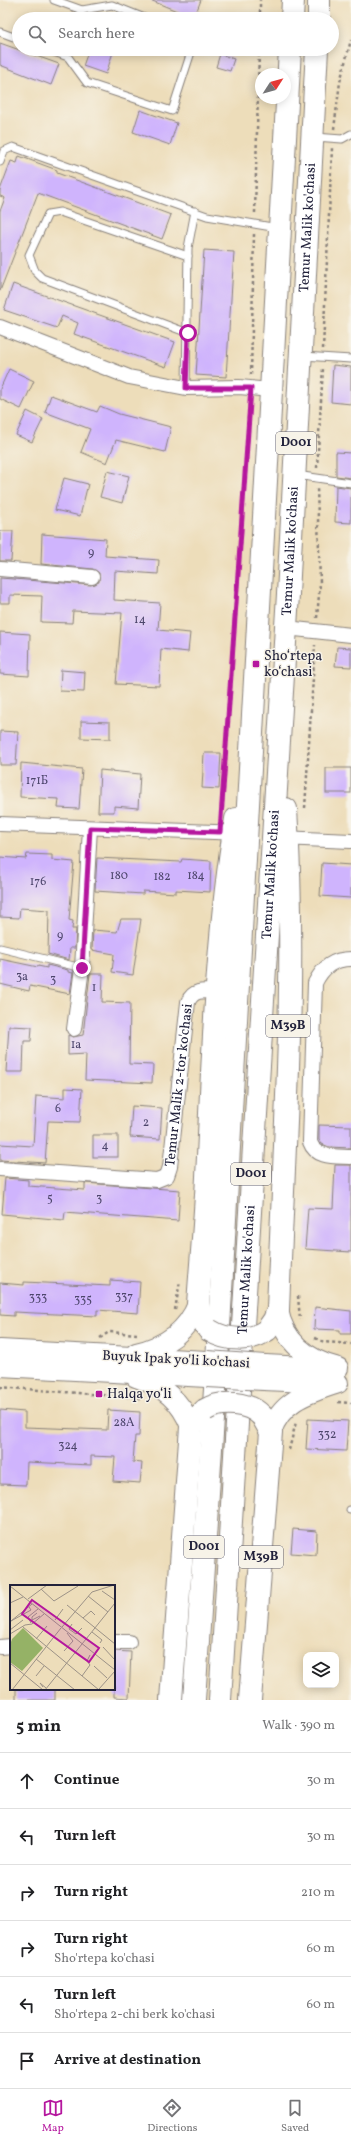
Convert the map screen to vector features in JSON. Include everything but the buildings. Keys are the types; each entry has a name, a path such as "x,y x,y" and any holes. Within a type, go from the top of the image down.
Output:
{"highway":[{"path":"292,12 293,0"},
{"path":"319,0 319,12"},
{"name":"Temur Malik ko'chasi","path":"194,1700 218,1345 234,833 253,717 261,389 280,228 290,56"},
{"name":"Temur Malik ko'chasi","path":"220,1700 288,838 280,720 301,356 322,137 317,56"},
{"path":"198,1304 207,1179 215,992 228,867 234,833"},
{"name":"M39B","path":"198,1304 201,1320 209,1330 219,1336 238,1338 256,1336 267,1330 274,1320 288,1308 288,838"},
{"path":"171,1700 191,1427 196,1419 205,1410 216,1406 231,1404 251,1408 266,1424"},
{"name":"M39B","path":"250,1700 266,1424"}],"main road":[{"path":"118,1364 172,1338 186,1326 198,1304"},
{"name":"M39B","path":"288,1308 284,1330 297,1347 344,1376"},
{"name":"Buyuk Ipak yo'li ko'chasi","path":"0,1350 118,1364 344,1376"},
{"path":"118,1364 165,1391 180,1406 191,1427"},
{"name":"Buyuk Ipak yo'li ko'chasi","path":"0,1366 118,1364"},
{"name":"M39B","path":"266,1424 277,1417 293,1401 344,1376"}],"street":[{"path":"0,327 129,377 186,388 261,389"},
{"path":"0,569 92,577"},
{"path":"286,628 351,635"},
{"path":"0,824 234,833"},
{"path":"74,1029 82,968 90,828"},
{"path":"288,838 351,841"},
{"path":"351,959 340,960 327,966 318,977 314,990 310,1142 312,1147 319,1153 351,1157"},
{"path":"289,988 314,990"},
{"name":"Temur Malik 2-tor ko'chasi","path":"0,1169 158,1180 167,1176 170,1167 188,1002 190,997 197,992 215,992"},
{"path":"115,1642 129,1642"},
{"path":"0,1647 10,1646"}],"lane":[{"path":"54,0 82,10 112,5 130,12"},
{"path":"0,32 12,36"},
{"path":"68,57 87,83 172,111 190,56"},
{"path":"322,137 342,139 351,134"},
{"path":"0,162 4,151 13,147 207,216 280,228"},
{"path":"186,388 188,256 195,211"},
{"path":"188,256 60,212 48,214 28,256 35,271 42,278 188,333"},
{"path":"301,356 351,359"},
{"path":"294,475 317,477 351,483"},
{"path":"0,948 82,968"}],"path":[{"path":"260,0 260,12"},
{"path":"288,838 320,583 317,477 323,357 322,137 340,82 351,40"},
{"path":"234,833 261,389 254,224 259,56"},
{"path":"174,1312 181,1276"},
{"path":"288,1308 300,1320"},
{"path":"0,1387 134,1396 146,1400"},
{"path":"334,1403 351,1403"},
{"path":"288,1454 298,1418"}],"place":[{"name":"Shoʻrtepa koʻchasi","path":"256,664"},
{"name":"Halqa yoʻli","path":"99,1394"}],"route":[{"path":"82,968 90,828 220,832 251,388 186,388 188,333"}]}
